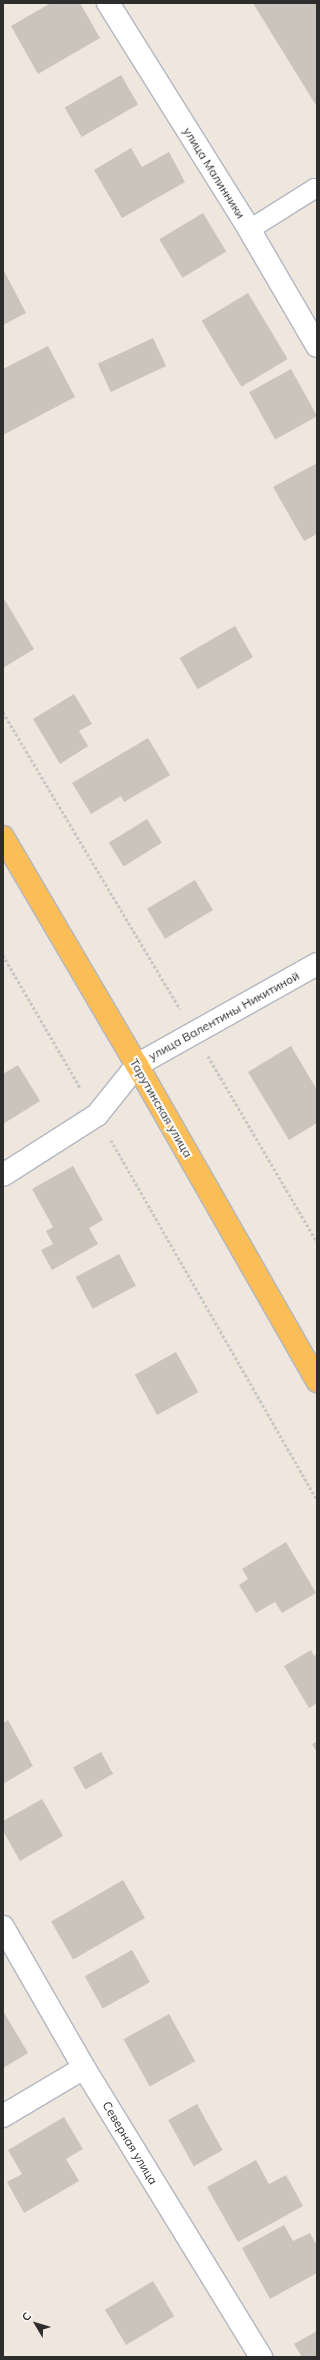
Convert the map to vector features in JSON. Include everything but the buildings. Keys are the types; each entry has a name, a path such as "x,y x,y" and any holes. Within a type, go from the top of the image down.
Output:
{"main road":[{"name":"Тарутинская улица","path":"3,837 137,1065 317,1381"}],"street":[{"name":"улица Малинники","path":"108,3 249,229 317,346"},
{"name":"улица Валентины Никитиной","path":"3,1175 97,1115 137,1065 317,964"},
{"name":"Северная улица","path":"3,1927 84,2068 261,2357"},
{"path":"3,2116 84,2068"}],"lane":[{"path":"249,229 314,188 317,188"}],"path":[{"path":"3,712 317,1242"},
{"path":"3,955 97,1115 317,1499"}]}
